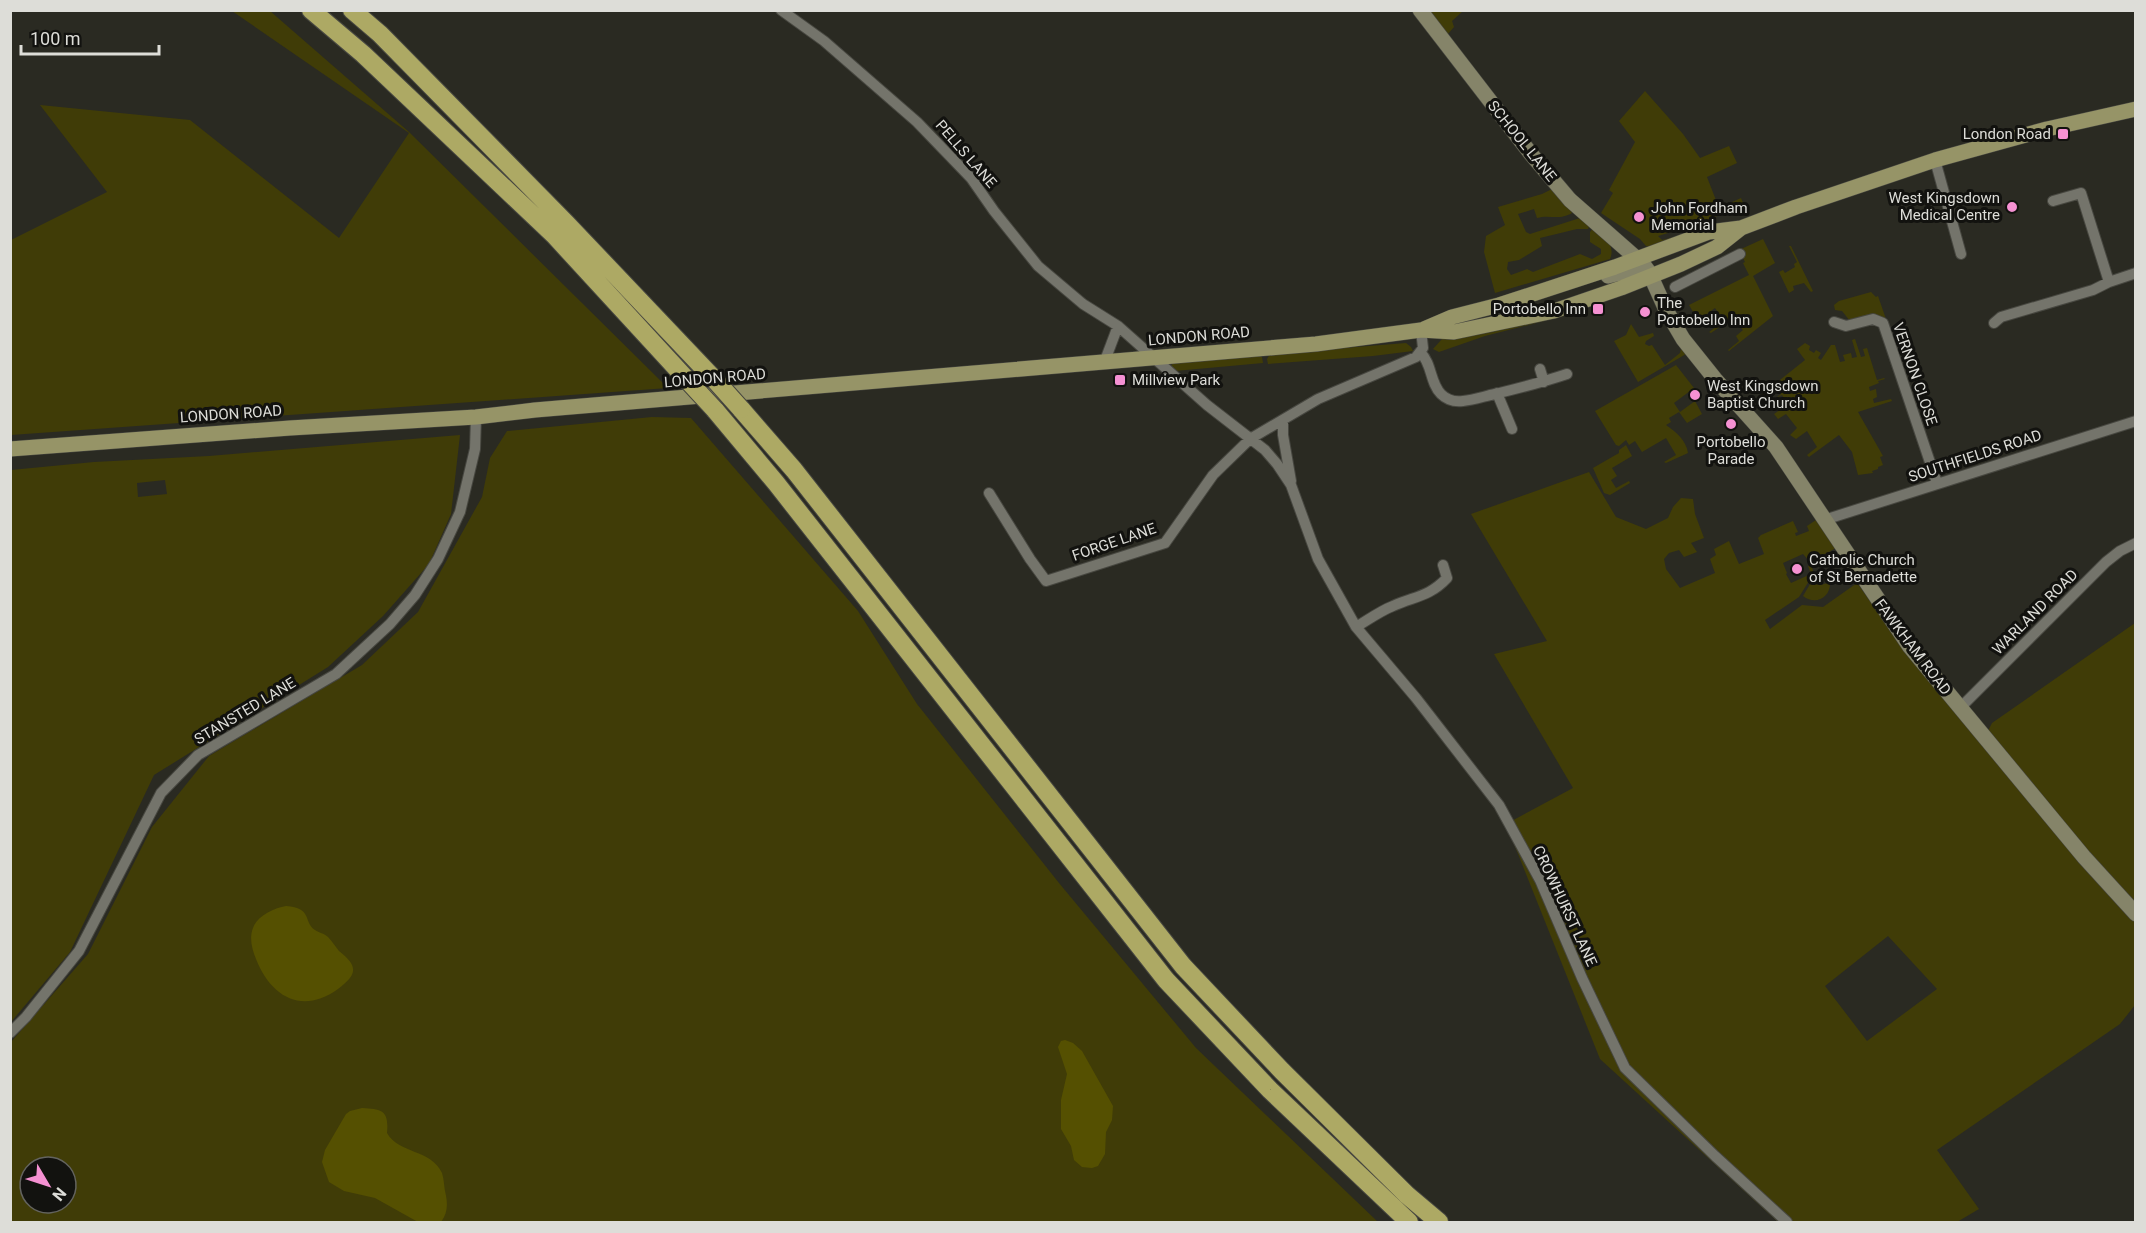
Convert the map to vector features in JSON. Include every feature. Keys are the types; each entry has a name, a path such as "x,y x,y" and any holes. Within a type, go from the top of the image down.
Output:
{"highway":[{"path":"311,10 363,54 554,235 715,410 776,483 1166,980 1270,1090 1409,1222"},
{"path":"352,10 380,34 550,206 715,380 794,470 1184,966 1282,1071 1407,1196 1439,1222"}],"main road":[{"name":"LONDON ROAD","path":"1421,330 1452,317 1566,283 1645,268 1720,240 1741,228 1804,204 1935,160 2047,129 2136,109"},
{"name":"LONDON ROAD","path":"10,449 476,417 535,410 1316,344 1421,330 1454,332 1514,321 1571,305 1645,268 1709,232 1720,240"}],"street":[{"name":"PELLS LANE","path":"781,10 824,40 917,122 971,178 1038,266 1083,304 1118,326 1154,358"},
{"name":"SCHOOL LANE","path":"1420,10 1531,154 1570,200 1645,268"},
{"path":"1935,160 1961,254"},
{"path":"2053,201 2081,193 2109,282"},
{"path":"1675,287 1736,256 1720,240"},
{"name":"FAWKHAM ROAD","path":"1645,268 1683,339 1715,379 1776,447 1910,647 2084,857 2136,914"},
{"path":"1994,323 2001,317 2093,290 2136,273"},
{"name":"VERNON CLOSE","path":"1834,322 1846,326 1873,319 1883,323 1937,483"},
{"path":"1104,363 1118,326"},
{"path":"1421,330 1424,345 1421,353 1425,357 1437,389 1448,399 1462,401 1544,382 1567,374"},
{"name":"FORGE LANE","path":"989,493 1046,581 1164,543 1213,475 1250,439 1318,399 1410,361 1421,353"},
{"name":"CROWHURST LANE","path":"1154,358 1207,405 1271,456 1291,485"},
{"path":"1540,369 1544,382"},
{"path":"1497,393 1512,429"},
{"name":"STANSTED LANE","path":"10,1033 26,1017 79,951 161,793 198,756 336,674 390,624 415,595 438,559 460,512 475,449 476,417"},
{"name":"CROWHURST LANE","path":"1283,420 1291,485 1318,559 1356,627 1416,698 1500,806 1540,880 1582,978 1625,1068 1714,1156 1787,1222"},
{"name":"SOUTHFIELDS ROAD","path":"1824,520 2136,421"},
{"name":"WARLAND ROAD","path":"1960,708 2106,562 2120,551 2136,543"},
{"path":"1356,627 1393,606 1436,590 1447,578 1443,565"}],"shaded area":[{"path":"232,11 270,11 409,132 668,388 11,435 11,240 107,192 40,105 190,120 339,238 409,133"},
{"path":"1429,11 1463,11 1452,21 1454,27 1447,35"},
{"path":"1645,91 1683,134 1700,158 1729,146 1737,163 1707,177 1719,208 1741,198 1744,205 1695,225 1658,236 1662,240 1674,237 1651,248 1601,213 1613,193 1609,190 1635,142 1619,121"},
{"path":"1554,188 1572,213 1562,217 1537,218 1534,209 1518,214 1526,232 1530,234 1583,217 1590,225 1588,229 1577,229 1540,238 1542,246 1519,260 1508,262 1507,269 1511,275 1527,269 1533,272 1580,254 1592,259 1601,254 1601,249 1590,242 1590,232 1594,227 1610,245 1610,259 1495,293 1484,252 1486,236 1505,225 1498,207 1542,194"},
{"path":"1763,239 1775,263 1753,276 1773,316 1729,351 1739,341 1736,336 1743,330 1737,323 1734,324 1730,320 1711,333 1709,332 1724,321 1715,308 1700,319 1696,317 1689,305 1749,275 1739,250"},
{"path":"1789,246 1813,291 1811,292 1804,283 1793,286 1794,290 1789,293 1779,272 1783,270 1785,273 1795,267 1794,264 1797,262"},
{"path":"1871,292 1876,297 1878,296 1887,322 1850,321 1842,311 1835,310 1834,305 1839,301"},
{"path":"1564,316 1485,336 1439,352 1433,349 1442,339"},
{"path":"1631,324 1639,337 1653,333 1654,336 1645,344 1652,345 1665,365 1680,353 1682,344 1686,354 1638,382 1614,341 1626,335"},
{"path":"1855,339 1861,357 1865,356 1863,349 1867,348 1877,380 1885,379 1869,387 1870,391 1876,389 1877,397 1873,399 1874,403 1891,399 1892,401 1858,412 1883,456 1880,457 1883,465 1872,471 1873,473 1858,475 1852,452 1839,435 1809,457 1807,455 1817,447 1807,431 1796,439 1790,435 1797,428 1786,414 1778,419 1774,414 1785,406 1782,402 1784,398 1782,395 1776,398 1781,394 1776,388 1762,399 1760,396 1805,360 1797,349 1805,343 1810,346 1809,350 1821,353 1818,358 1821,360 1831,345 1835,345 1840,362 1845,361 1843,355 1851,353 1852,358 1857,357 1852,340"},
{"path":"1406,343 1413,351 1268,364 1267,359 1270,354"},
{"path":"1260,356 1263,363 1175,371 1171,366 1173,363"},
{"path":"1676,365 1694,388 1674,403 1680,412 1695,401 1702,414 1687,423 1679,412 1669,418 1671,422 1666,425 1683,440 1688,453 1664,462 1676,455 1666,438 1642,452 1635,441 1629,445 1626,440 1619,446 1616,445 1595,411"},
{"path":"652,417 691,418 858,611 917,704 1059,883 1196,1048 1378,1222 11,1222 11,1042 88,954 152,827 209,756 362,665 418,612 482,497 490,458 507,431"},
{"path":"460,435 451,514 429,564 383,616 328,667 154,775 70,952 11,1022 11,470 94,462 209,456","holes":["165,480 167,494 138,497 137,483"]},
{"path":"1626,445 1632,456 1612,468 1617,476 1611,480 1616,488 1629,481 1630,483 1610,495 1604,493 1593,468 1619,453 1619,450"},
{"path":"1589,472 1616,517 1646,529 1668,518 1673,507 1681,498 1693,499 1695,514 1704,538 1691,543 1697,552 1684,557 1679,550 1669,553 1664,559 1666,569 1680,588 1715,573 1710,559 1716,555 1714,549 1729,541 1739,564 1764,554 1758,538 1761,535 1793,521 1798,532 1795,533 1796,536 1809,531 1807,526 1816,520 1836,548 1810,562 1803,554 1783,563 1791,583 1811,574 1808,566 1811,565 1814,573 1799,597 1765,620 1770,629 1802,605 1823,607 1857,583 1907,652 1982,743 1992,723 2135,623 2135,1005 2120,1024 1937,1150 1979,1209 1957,1222 1778,1222 1600,1059 1506,824 1573,788 1494,654 1547,641 1471,514","holes":["1888,936 1937,989 1867,1041 1825,986"]},
{"path":"1816,574 1821,585 1830,582 1830,587 1822,598 1808,599 1803,596"},
{"path":"286,906 295,907 304,912 311,927 328,937 350,961 353,970 349,979 325,997 312,1001 289,998 270,983 256,959 251,940 255,924 266,913"},
{"path":"1061,1041 1073,1043 1082,1051 1113,1106 1112,1120 1106,1132 1105,1154 1098,1166 1092,1168 1082,1167 1074,1160 1071,1146 1061,1129 1061,1100 1067,1074 1058,1047"},
{"path":"362,1108 375,1109 383,1113 387,1120 387,1133 392,1140 423,1155 437,1165 443,1175 447,1200 447,1208 441,1222 418,1222 375,1198 344,1191 329,1182 322,1162 325,1150 346,1114"}],"place":[{"name":"London Road","path":"2063,134"},
{"name":"West Kingsdown Medical Centre","path":"2012,207"},
{"name":"John Fordham Memorial","path":"1639,217"},
{"name":"Portobello Inn","path":"1598,309"},
{"name":"The Portobello Inn","path":"1645,312"},
{"name":"Millview Park","path":"1120,380"},
{"name":"West Kingsdown Baptist Church","path":"1695,395"},
{"name":"Portobello Parade","path":"1731,424"},
{"name":"Catholic Church of St Bernadette","path":"1797,569"}]}
